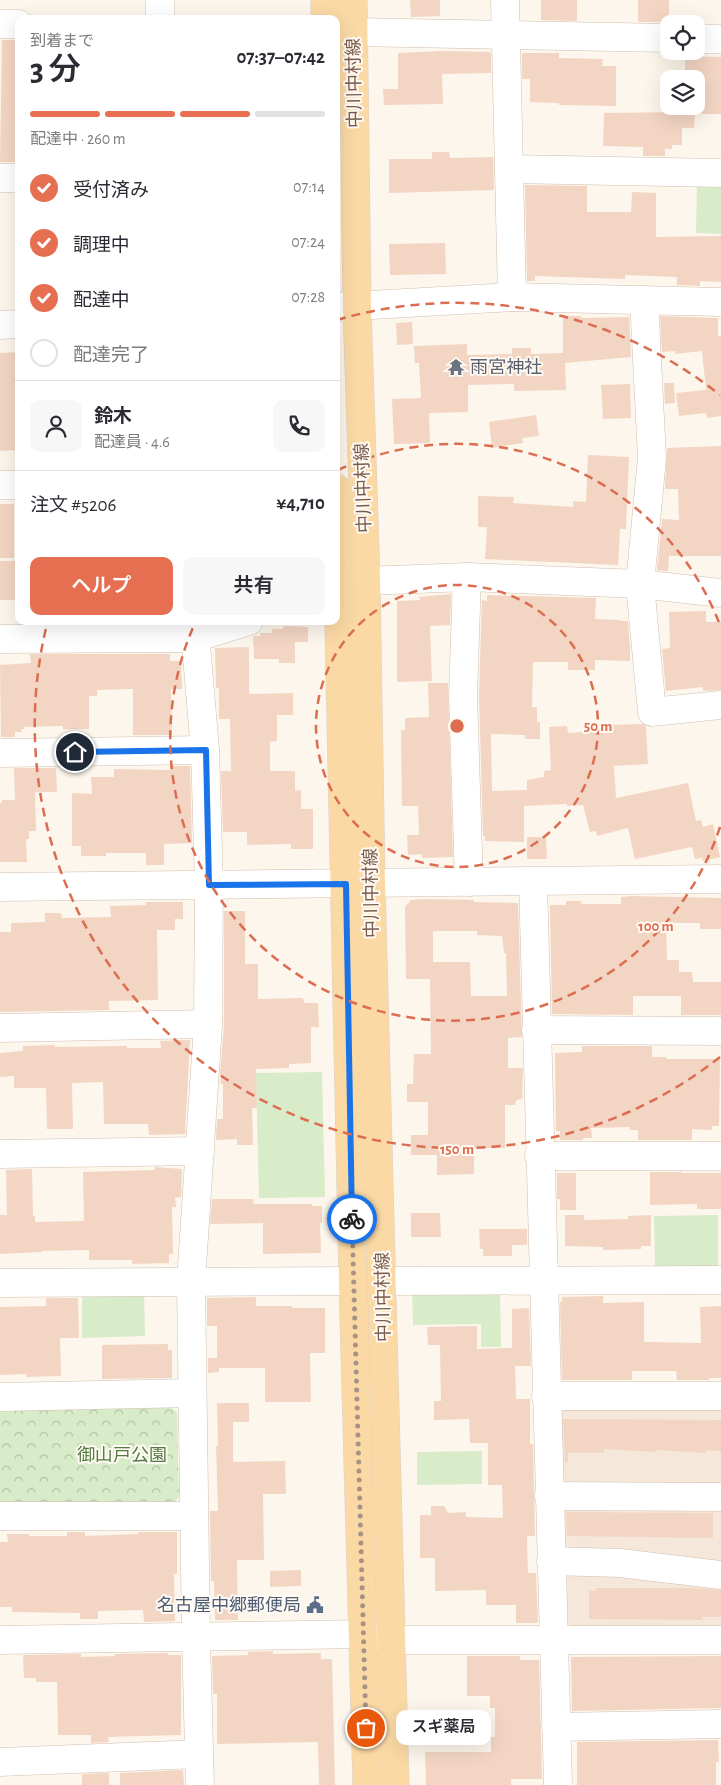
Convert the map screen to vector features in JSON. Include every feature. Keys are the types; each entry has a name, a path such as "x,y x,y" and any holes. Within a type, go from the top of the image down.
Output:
{"main road":[{"name":"中川中村線","path":"325,0 325,15"},
{"name":"中川中村線","path":"353,0 354,32 347,307 366,580 358,884 353,1282 367,1785"},
{"name":"中川中村線","path":"340,622 382,1281 395,1785"}],"street":[{"path":"160,0 160,15"},
{"path":"505,0 512,297"},
{"path":"0,24 15,24"},
{"path":"354,32 660,38"},
{"path":"705,39 721,40"},
{"path":"509,169 721,173"},
{"path":"0,178 15,178"},
{"path":"347,307 512,297 721,302"},
{"path":"644,300 652,458 640,584 652,712 721,706"},
{"path":"0,325 15,324"},
{"path":"0,485 15,485"},
{"path":"467,577 462,696 469,882"},
{"path":"366,580 467,577 640,584 721,593"},
{"path":"0,639 195,630 225,625"},
{"path":"195,630 206,750 209,885 208,1024 191,1282 200,1785"},
{"path":"0,753 206,750"},
{"path":"0,887 721,879"},
{"path":"533,882 558,1785"},
{"path":"0,1028 208,1024"},
{"path":"536,1030 721,1031"},
{"path":"0,1154 200,1151"},
{"path":"540,1156 721,1156"},
{"path":"382,1281 721,1280"},
{"path":"0,1283 353,1282"},
{"path":"0,1397 192,1393"},
{"path":"546,1396 721,1396"},
{"path":"549,1496 721,1497"},
{"path":"0,1516 194,1516"},
{"path":"551,1561 620,1563 721,1575"},
{"path":"0,1640 364,1634 391,1640 721,1640"},
{"path":"556,1727 721,1724"},
{"path":"0,1762 199,1754"}],"shaded area":[{"path":"565,1404 721,1405 721,1627 571,1626 566,1621 560,1411"}],"green space":[{"path":"697,181 721,182 721,234 696,233"},
{"path":"322,1072 325,1197 259,1198 256,1073"},
{"path":"718,1215 718,1268 655,1268 654,1216"},
{"path":"412,1291 500,1291 501,1347 481,1347 481,1324 413,1325"},
{"path":"144,1292 145,1336 82,1338 82,1293"},
{"name":"御山戸公園","path":"169,1404 177,1413 179,1497 174,1503 0,1507 0,1407"},
{"path":"482,1451 482,1484 417,1485 417,1452"}],"building":[{"path":"410,0 440,0 440,16 411,17"},
{"path":"541,0 577,0 577,21 541,20"},
{"path":"638,0 669,0 669,15 660,15 660,22 638,22"},
{"path":"2,40 15,40 15,162 0,162"},
{"path":"442,51 491,52 491,73 442,74 443,104 384,105 383,89 398,89 398,53"},
{"path":"522,53 559,53 559,58 603,59 602,66 616,66 616,106 559,105 559,103 530,102 530,79 522,79"},
{"path":"705,57 721,57 721,114 705,114 705,70 685,70 685,60 705,60"},
{"path":"660,112 660,115 695,115 694,128 682,128 682,145 672,145 672,149 665,149 665,156 643,156 643,147 603,146 604,113"},
{"path":"432,152 449,152 450,158 493,157 494,190 389,193 389,159 432,159"},
{"path":"525,185 587,186 587,212 631,212 632,192 656,193 656,237 721,236 721,282 700,281 700,286 677,285 677,277 625,275 625,279 535,276 535,281 527,281"},
{"path":"445,243 446,274 390,275 389,244"},
{"path":"563,316 581,316 581,318 629,317 631,357 565,363 566,390 514,391 514,384 468,385 468,412 429,413 430,443 394,444 392,399 421,398 419,363 415,363 414,346 467,344 467,355 512,354 512,348 531,348 531,354 563,353"},
{"path":"660,316 718,318 718,336 721,336 721,416 707,418 706,413 679,416 676,393 706,390 702,351 675,354 675,351 662,352"},
{"path":"412,322 413,344 397,345 396,323"},
{"path":"15,352 15,450 0,451 0,353"},
{"path":"664,383 674,383 675,403 665,404"},
{"path":"630,384 631,418 603,419 601,385"},
{"path":"536,415 539,436 522,438 523,443 492,448 489,422"},
{"path":"721,446 721,556 669,556 668,571 657,570 662,519 679,520 678,489 665,489 667,448"},
{"path":"588,455 629,457 626,529 620,529 618,565 485,559 487,527 478,527 478,496 514,497 513,503 573,507 573,501 586,502"},
{"path":"0,504 14,504 14,558 0,558"},
{"path":"0,561 15,561 15,600 0,600"},
{"path":"451,594 450,625 430,626 432,681 397,682 397,601 420,600 419,597"},
{"path":"487,595 596,598 595,619 628,621 630,649 630,661 595,660 595,670 568,670 568,662 533,662 532,707 537,707 537,722 540,722 540,739 525,739 525,735 491,734 492,791 527,790 527,780 544,777 544,771 551,770 549,727 567,726 568,733 611,730 610,725 642,724 646,726 648,764 614,766 616,798 688,783 696,821 701,820 703,827 713,824 720,857 703,861 702,858 695,859 692,847 635,859 628,828 597,836 596,831 590,832 583,805 524,806 524,842 485,841 485,836 483,836 479,696 482,600 487,601"},
{"path":"706,611 706,622 721,622 721,690 703,691 703,687 666,691 662,649 670,648 669,612"},
{"path":"283,626 308,627 308,642 295,642 295,663 279,663 279,659 254,659 253,636 260,636 260,633 272,633 272,629 283,629"},
{"path":"249,647 249,694 293,693 293,715 277,715 277,741 270,742 270,771 295,771 295,791 301,790 301,809 313,809 313,849 291,849 291,844 247,845 247,832 223,832 221,771 231,771 230,719 219,719 219,688 216,688 215,648"},
{"path":"30,654 170,654 170,661 181,661 182,689 171,689 172,735 133,735 133,689 97,690 97,696 89,696 89,729 63,729 63,726 24,727 25,729 21,729 22,732 15,732 15,737 1,737 0,665 31,663"},
{"path":"428,683 448,683 453,857 422,858 422,854 408,855 407,835 419,835 418,806 402,806 401,730 405,730 405,718 429,717"},
{"path":"170,766 190,766 192,843 164,844 164,865 146,865 146,853 106,853 106,856 81,856 81,846 72,846 72,793 92,794 91,777 114,777 114,769 170,770"},
{"path":"14,768 56,768 57,792 35,792 36,831 29,831 29,839 26,839 27,862 0,862 0,803 2,803 2,800 15,800"},
{"path":"527,837 546,837 547,859 527,859"},
{"path":"621,897 721,898 721,929 700,929 700,923 666,923 667,960 679,960 679,972 692,972 693,982 721,982 721,1015 681,1015 681,996 633,996 633,1015 552,1014 550,905 566,905 566,901 581,901 581,904 621,904"},
{"path":"411,900 474,900 474,902 518,903 522,1037 508,1038 508,1068 523,1068 522,1099 516,1100 515,1105 505,1105 505,1148 474,1148 474,1174 437,1175 437,1155 411,1155 411,1135 428,1135 428,1102 407,1102 407,1084 413,1084 414,1054 431,1054 430,979 406,979 405,907","holes":["433,931 477,931 477,935 502,936 504,953 506,953 507,996 471,996 470,962 433,962"]},
{"path":"146,902 183,902 183,919 175,919 175,930 157,930 158,1000 109,1001 109,1010 0,1012 0,932 11,932 11,923 45,922 45,913 61,913 62,918 111,917 110,906 146,905"},
{"path":"224,911 245,911 245,964 258,964 258,999 303,998 304,1003 318,1003 319,1027 311,1027 311,1063 289,1064 289,1068 256,1069 257,1108 252,1108 253,1145 237,1145 237,1139 216,1140 217,1119 223,1119 223,1084 221,1084 220,1074 224,1024"},
{"path":"190,1040 185,1134 149,1135 148,1124 104,1124 103,1082 72,1083 73,1129 47,1129 46,1088 14,1088 14,1076 0,1077 0,1053 23,1051 23,1046 127,1046 127,1048 161,1048 160,1041"},
{"path":"582,1046 652,1046 652,1057 666,1057 666,1059 720,1059 719,1126 712,1126 712,1130 692,1129 692,1140 638,1140 638,1130 630,1130 630,1127 591,1128 592,1138 560,1140 560,1131 556,1131 555,1053 582,1052"},
{"path":"155,1167 182,1169 181,1197 175,1198 176,1207 172,1207 173,1254 169,1254 169,1263 132,1264 132,1260 89,1260 89,1250 0,1254 0,1215 7,1215 6,1170 32,1169 33,1216 35,1216 35,1222 84,1221 83,1172 155,1170"},
{"path":"650,1172 721,1173 721,1209 697,1209 697,1204 650,1205"},
{"path":"557,1173 576,1173 576,1210 560,1210 560,1199 557,1199"},
{"path":"212,1199 253,1199 254,1204 312,1204 312,1206 322,1206 322,1223 320,1223 321,1253 263,1254 263,1223 210,1224"},
{"path":"411,1213 440,1213 441,1237 411,1237"},
{"path":"565,1215 584,1215 584,1220 628,1219 628,1216 651,1215 651,1246 641,1246 641,1249 603,1250 603,1247 565,1246"},
{"path":"479,1229 527,1229 527,1245 512,1245 512,1256 483,1256 483,1249 480,1249"},
{"path":"603,1296 603,1303 644,1302 644,1342 701,1343 700,1307 721,1306 721,1378 677,1380 676,1371 632,1371 632,1380 562,1380 560,1302 562,1302 562,1297"},
{"path":"256,1297 256,1306 325,1308 325,1353 310,1353 311,1402 265,1402 265,1368 219,1368 219,1372 208,1373 208,1358 217,1358 217,1326 207,1326 207,1298"},
{"path":"46,1298 78,1298 79,1338 60,1338 61,1376 26,1377 26,1374 0,1375 0,1307 46,1306"},
{"path":"529,1308 531,1366 515,1366 516,1399 530,1399 530,1444 533,1444 535,1536 527,1536 528,1573 536,1573 538,1623 516,1623 516,1605 486,1605 486,1590 435,1591 435,1558 420,1558 420,1515 431,1515 431,1506 444,1506 448,1513 466,1512 466,1517 503,1518 502,1485 488,1485 488,1443 470,1443 469,1419 434,1420 434,1401 441,1401 440,1345 428,1345 427,1327 477,1326 477,1349 512,1348 512,1309"},
{"path":"168,1344 168,1350 172,1350 172,1378 102,1379 102,1345"},
{"path":"217,1403 249,1403 249,1422 233,1422 233,1462 285,1461 286,1494 263,1494 264,1560 237,1560 238,1620 215,1620 214,1581 211,1581 210,1511 218,1511"},
{"path":"563,1419 721,1420 721,1451 706,1450 706,1453 604,1449 604,1453 568,1453 568,1462 565,1462"},
{"path":"566,1512 713,1513 713,1538 567,1536"},
{"path":"67,1532 85,1532 85,1536 138,1534 138,1532 177,1532 177,1574 174,1574 175,1621 144,1622 143,1610 98,1611 98,1619 80,1619 80,1613 12,1612 12,1607 0,1607 0,1542 8,1542 7,1534 67,1536"},
{"path":"301,1570 301,1586 270,1587 270,1571"},
{"path":"596,1588 696,1588 721,1590 721,1617 702,1617 702,1620 589,1619 589,1591 596,1591"},
{"path":"273,1651 273,1654 321,1653 321,1659 332,1659 335,1785 319,1785 318,1742 217,1744 217,1694 213,1694 212,1656 248,1655 248,1652"},
{"path":"168,1653 168,1655 181,1655 181,1735 108,1737 109,1742 91,1743 91,1735 58,1735 57,1682 36,1682 36,1678 24,1678 23,1655 81,1654 81,1657"},
{"path":"467,1656 520,1656 520,1660 539,1660 542,1779 511,1779 511,1785 426,1785 425,1752 491,1752 491,1737 495,1737 495,1708 490,1708 490,1696 467,1696"},
{"path":"721,1656 721,1708 572,1711 571,1657"},
{"path":"718,1740 719,1762 716,1762 716,1785 577,1785 577,1742"},
{"path":"183,1770 184,1785 120,1785 120,1773"},
{"path":"109,1773 109,1785 82,1785 82,1774"}],"way so far":[{"path":"352,1219 366,1728"}],"place":[{"name":"雨宮神社","path":"456,367"},
{"name":"名古屋中郷郵便局","path":"315,1605"},
{"name":"スギ薬局","path":"366,1728"}],"route":[{"path":"75,752 206,750 209,885 346,884 352,1219"}]}
